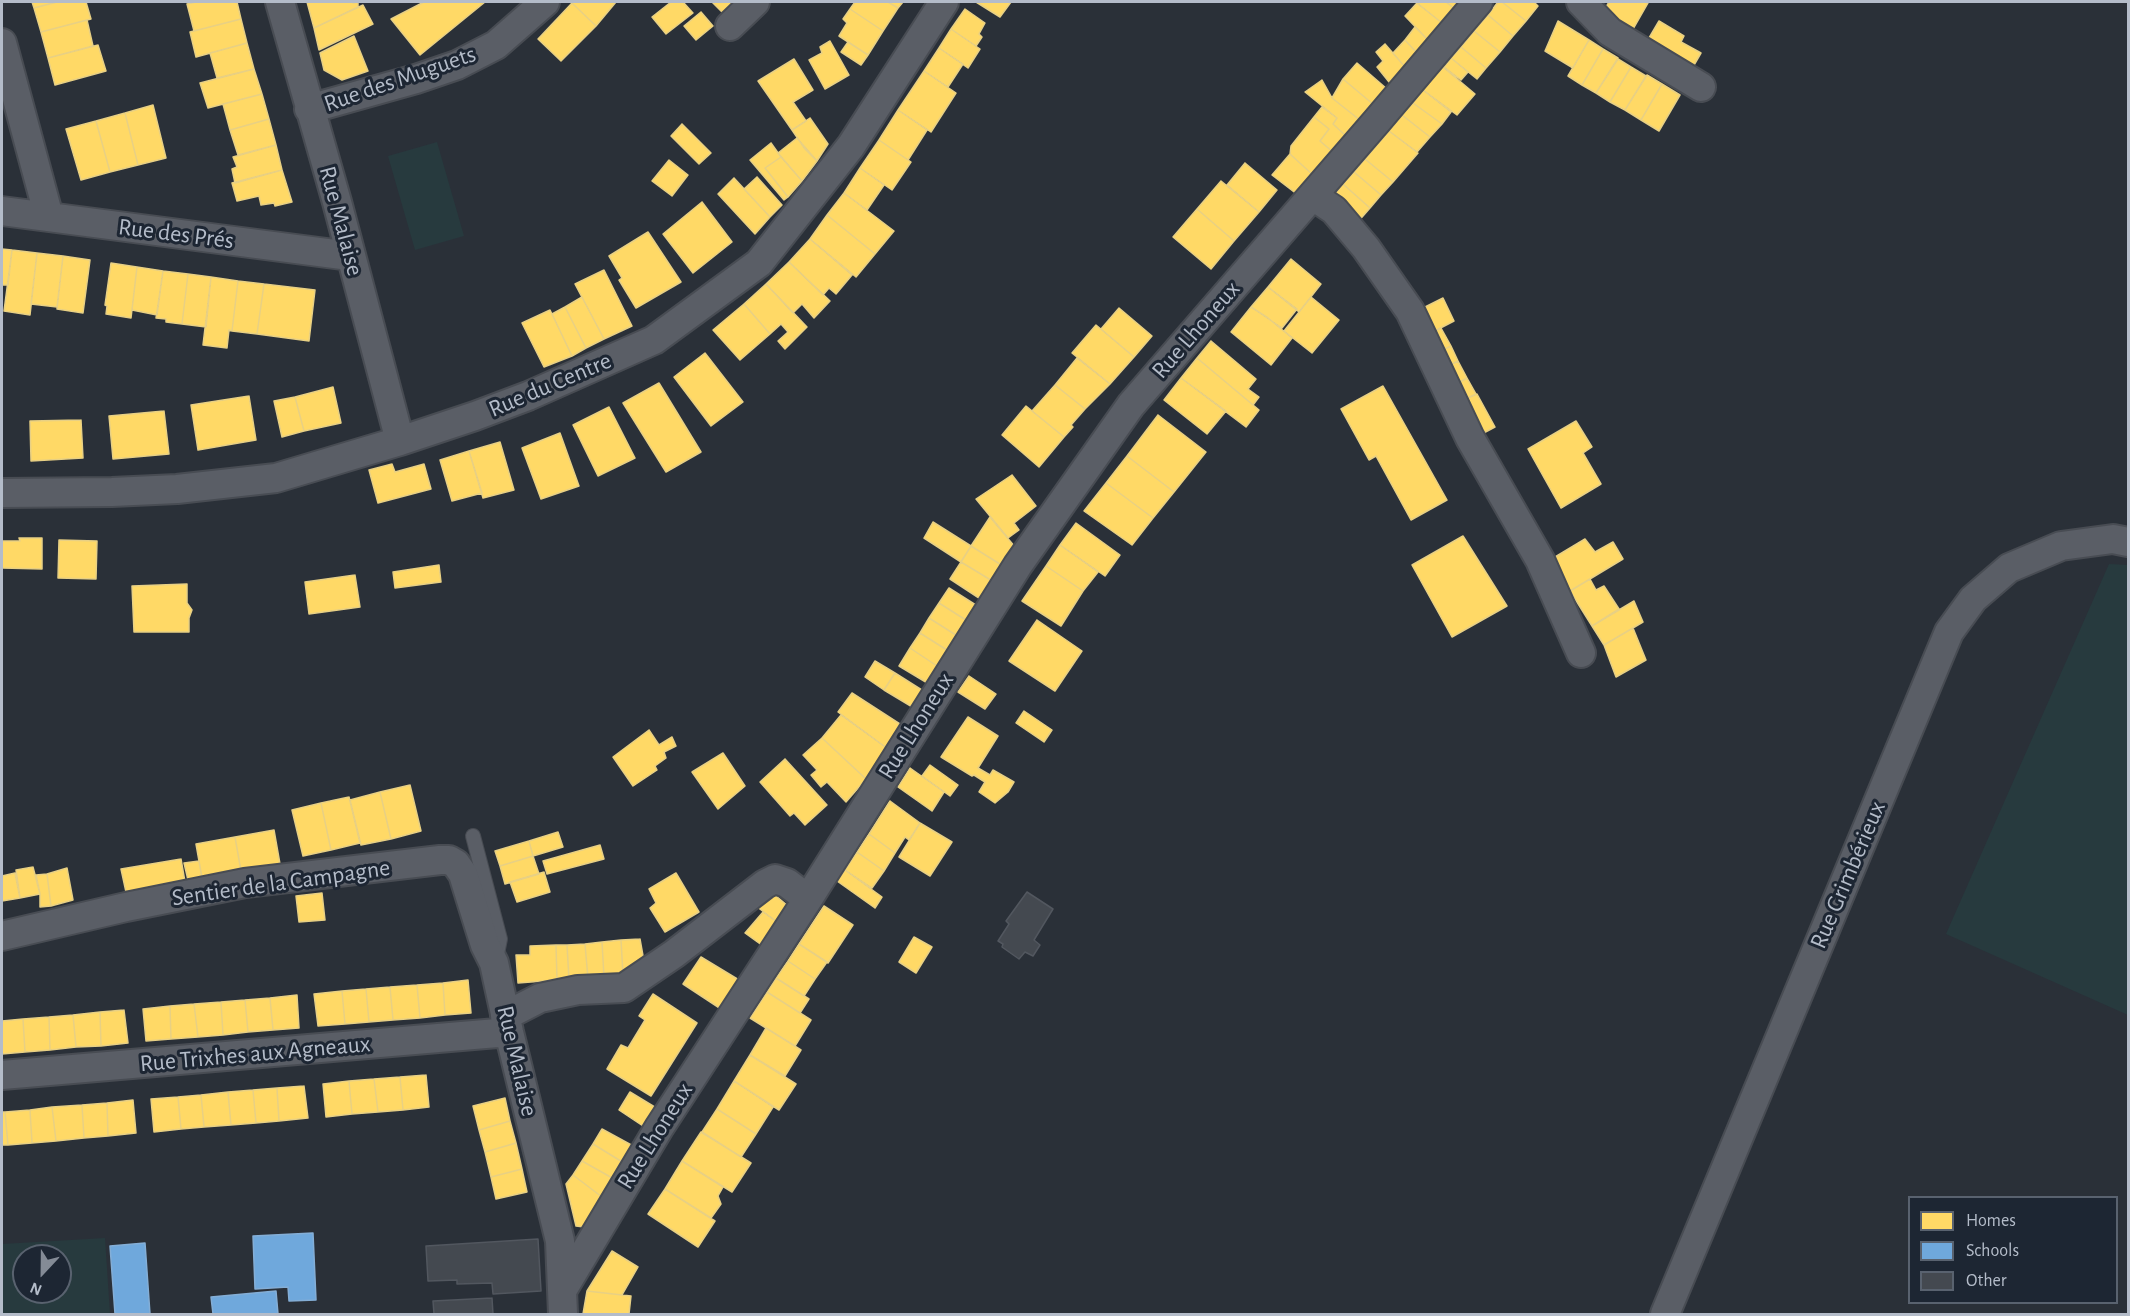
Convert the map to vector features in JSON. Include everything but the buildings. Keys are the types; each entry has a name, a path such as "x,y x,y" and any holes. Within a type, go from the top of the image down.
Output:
{"street":[{"name":"Rue Malaise","path":"280,2 337,202 400,441"},
{"name":"Rue des Muguets","path":"309,109 457,65 496,45 545,2"},
{"path":"730,26 755,2"},
{"name":"Rue du Centre","path":"2,493 177,489 276,477 400,441 528,396 654,340 759,263 851,146 944,2"},
{"name":"Rue Lhoneux","path":"563,1302 665,1118 1018,565 1131,405 1478,2"},
{"path":"1581,2 1610,32 1701,87"},
{"path":"2,44 49,217"},
{"path":"1312,196 1334,210 1360,240 1410,311 1470,438 1540,560 1581,653"},
{"name":"Rue des Prés","path":"2,211 350,256"},
{"name":"Rue Grimbérieux","path":"1665,1314 1949,632 1973,599 2009,568 2061,546 2113,539 2128,542"},
{"name":"Sentier de la Campagne","path":"2,936 245,883 449,860 456,864 463,873 485,945 494,963"},
{"path":"507,1024 540,998 578,990 624,988 775,879 787,884 807,898"},
{"name":"Rue Malaise","path":"494,963 560,1241 563,1302"},
{"name":"Rue Trixhes aux Agneaux","path":"2,1075 507,1024"}],"lane":[{"name":"Rue Malaise","path":"473,836 500,939 500,949 494,963"}],"green space":[{"path":"437,142 464,236 415,250 388,156"},
{"path":"2109,564 2128,565 2128,1015 1946,934"},
{"path":"105,1238 110,1314 2,1314 2,1244"}]}
